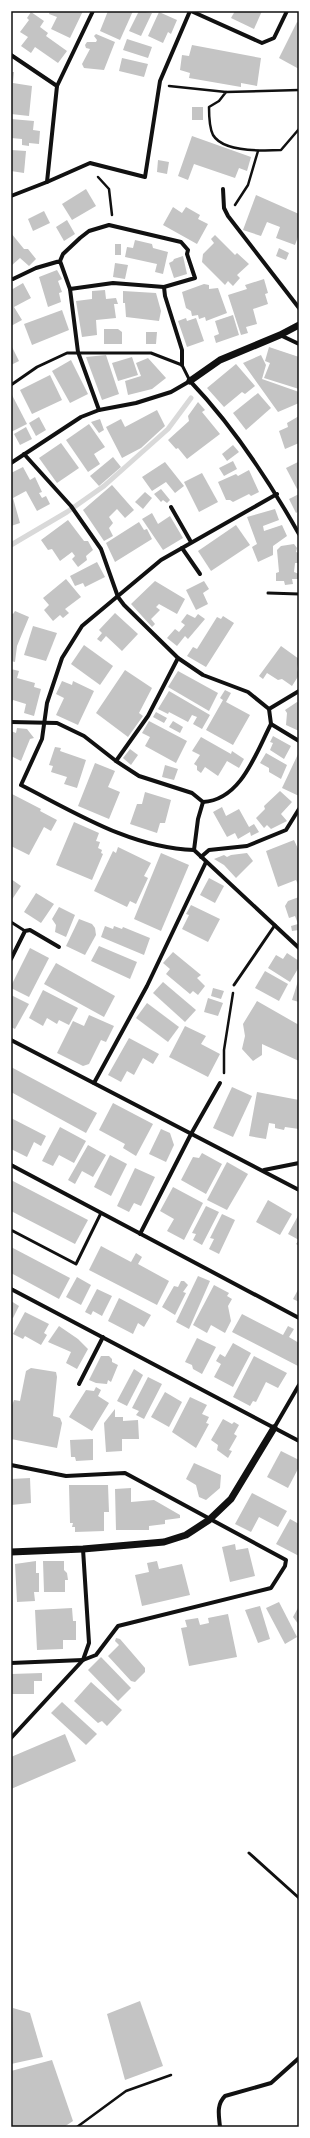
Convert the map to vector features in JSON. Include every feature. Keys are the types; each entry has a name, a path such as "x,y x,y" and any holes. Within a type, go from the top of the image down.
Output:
{"street":[{"path":"47,182 57,86 93,11"},
{"path":"11,196 90,163 145,178 159,84 191,11 262,43 274,38 287,11"},
{"path":"11,55 57,86"},
{"path":"223,189 224,208 228,216 299,308"},
{"path":"70,289 113,283 164,287 195,278 187,254 188,250 181,242 114,225 89,231 62,254 60,261 70,289 78,352 99,410"},
{"path":"13,279 36,268 60,261"},
{"path":"164,287 165,296 182,350 182,365"},
{"path":"11,463 81,417 99,410 136,403 171,392 220,360 280,335 299,324"},
{"path":"280,335 299,344"},
{"path":"190,381 204,395 258,464 277,494 299,534"},
{"path":"11,722 57,724 84,736 138,776 192,793 203,802 215,801 229,793 242,778 271,724 269,710 248,692 204,675 178,658 124,605 118,597 101,549 76,513 24,454"},
{"path":"277,494 161,560 82,626 66,652 47,703 42,739 21,785 123,836 179,850 194,850 299,948"},
{"path":"171,507 191,542"},
{"path":"182,548 200,574"},
{"path":"116,761 148,716 178,658"},
{"path":"269,710 299,692"},
{"path":"271,724 299,741"},
{"path":"194,850 198,819 203,802"},
{"path":"201,857 209,850 247,846 286,830 299,810"},
{"path":"94,1083 146,986 206,862"},
{"path":"11,959 25,931 30,930 59,947"},
{"path":"11,1040 191,1134 264,1170 299,1190"},
{"path":"140,1234 191,1134 220,1083"},
{"path":"264,1170 299,1163"},
{"path":"11,1165 299,1318"},
{"path":"11,1289 299,1441"},
{"path":"78,1384 103,1337"},
{"path":"11,1552 83,1549 164,1542 186,1535 209,1520 230,1498 299,1385"},
{"path":"11,1465 66,1476 125,1473 209,1520 224,1525 286,1560 285,1566 271,1588 118,1626 96,1655 83,1660 11,1663"},
{"path":"11,1738 83,1660 89,1643 83,1549"},
{"path":"220,2127 220,2101 225,2096 271,2083 299,2058"}],"lane":[{"path":"11,385 37,367 67,352 151,352 182,365 190,381"},
{"path":"268,593 299,594"},
{"path":"11,922 25,931"},
{"path":"234,985 275,925"},
{"path":"11,1230 76,1264 101,1213"},
{"path":"249,1853 299,1898"}],"path":[{"path":"159,84 226,92 299,90"},
{"path":"226,92 219,101 209,107 209,118 213,134 218,141 246,151 280,150 299,129"},
{"path":"228,216 248,185 258,151"},
{"path":"83,166 98,177 109,189 114,225"},
{"path":"220,1083 225,1071 224,1050 234,985"},
{"path":"77,2127 126,2091 171,2075"}],"building":[{"path":"50,11 83,11 70,38 51,29 57,17 49,14"},
{"path":"108,11 133,11 120,40 100,31"},
{"path":"139,11 152,13 141,36 129,31"},
{"path":"235,11 262,11 254,29 231,18"},
{"path":"31,12 44,21 40,27 48,33 46,36 67,51 58,63 35,47 31,53 21,46 28,37 20,32 29,20 27,18"},
{"path":"159,12 177,20 171,34 168,32 163,43 148,36"},
{"path":"297,22 299,23 299,69 279,58"},
{"path":"96,34 115,42 104,70 84,68 82,64 90,49 86,48 85,45 87,42 96,42 97,40 94,36"},
{"path":"127,39 152,47 148,58 123,50"},
{"path":"192,45 261,58 257,86 241,83 241,87 189,78 190,73 180,70 182,55 189,56"},
{"path":"122,58 148,64 144,77 119,71"},
{"path":"11,72 14,72 13,83 32,86 29,116 11,114"},
{"path":"192,107 203,107 203,120 192,120"},
{"path":"11,119 34,121 33,130 40,131 39,144 29,143 29,146 22,145 22,139 11,138"},
{"path":"192,136 251,157 247,171 239,168 235,178 194,164 188,180 178,176"},
{"path":"11,150 26,151 24,173 11,171"},
{"path":"158,160 169,162 167,174 157,172"},
{"path":"86,189 96,206 72,220 62,204"},
{"path":"256,195 299,214 299,234 295,245 276,238 280,227 267,222 261,236 243,230"},
{"path":"173,207 182,213 186,207 200,215 198,219 208,224 197,244 163,225"},
{"path":"44,211 50,223 33,231 28,219"},
{"path":"67,220 75,234 64,241 56,227"},
{"path":"11,233 24,249 28,249 36,259 29,266 20,258 11,266"},
{"path":"215,235 235,255 237,253 249,264 237,275 240,278 233,286 228,281 225,285 202,262 203,254 214,243 211,239"},
{"path":"135,240 152,244 153,248 168,252 163,274 155,272 157,264 125,257 127,247 133,248"},
{"path":"115,244 121,244 121,255 115,255"},
{"path":"279,248 289,253 286,260 276,256"},
{"path":"183,256 187,274 174,278 169,263 174,259"},
{"path":"115,263 128,265 125,279 113,277"},
{"path":"57,270 62,279 58,281 62,292 59,293 61,302 48,307 39,277"},
{"path":"264,279 268,293 265,294 268,304 253,309 257,324 246,327 248,333 241,335 228,295 247,289 245,285"},
{"path":"23,283 31,298 14,307 22,320 11,326 11,290"},
{"path":"204,284 209,285 209,289 218,288 227,313 206,321 205,317 199,319 198,315 192,316 191,311 186,308 182,292"},
{"path":"105,290 106,299 116,298 118,304 114,304 116,318 96,320 97,335 82,337 76,301 92,299 92,291"},
{"path":"123,291 156,293 161,311 159,321 126,317 125,303 123,303"},
{"path":"62,310 69,330 32,345 24,324"},
{"path":"233,315 239,335 216,343 214,336 219,334 215,321"},
{"path":"186,318 187,321 196,318 204,341 187,347 178,321"},
{"path":"104,329 118,329 122,332 122,344 104,344"},
{"path":"146,332 157,332 156,344 146,344"},
{"path":"11,345 19,361 11,365"},
{"path":"269,347 299,357 299,389 264,378 270,363 265,361"},
{"path":"106,355 119,394 102,400 86,357"},
{"path":"261,355 266,365 262,379 299,392 299,403 278,412 243,363"},
{"path":"132,357 138,375 118,381 112,363"},
{"path":"148,358 166,378 152,389 128,395 125,381 141,376 136,363"},
{"path":"71,360 88,394 70,403 52,371"},
{"path":"236,364 255,386 245,394 242,392 224,407 207,388"},
{"path":"50,375 62,400 32,414 20,390"},
{"path":"11,393 27,424 11,432"},
{"path":"258,393 271,408 246,430 233,413"},
{"path":"198,402 205,410 202,412 220,434 187,459 178,448 176,449 168,440 189,421 188,416"},
{"path":"157,410 165,426 141,448 122,458 106,427 121,419 125,427"},
{"path":"299,416 299,443 285,449 279,431 288,427 287,423"},
{"path":"39,417 46,430 36,436 29,423"},
{"path":"100,419 104,430 99,433 91,422"},
{"path":"89,424 105,447 94,454 100,464 88,472 66,440"},
{"path":"26,427 32,439 20,445 14,434"},
{"path":"61,443 79,468 57,483 39,458"},
{"path":"233,445 239,452 227,461 222,454"},
{"path":"113,457 121,467 99,486 90,476"},
{"path":"233,461 237,469 224,476 219,468"},
{"path":"165,462 184,486 175,493 166,482 152,491 142,477"},
{"path":"298,462 299,488 297,489 286,468"},
{"path":"23,467 30,480 35,477 42,492 39,493 42,498 46,496 50,504 37,511 26,491 13,498 20,523 11,526 11,473"},
{"path":"249,470 259,492 251,496 249,494 233,502 226,500 218,482 236,474 238,476"},
{"path":"202,473 218,502 199,512 184,482"},
{"path":"112,485 134,510 125,518 117,509 109,517 113,523 109,528 113,536 104,541 83,510"},
{"path":"161,489 170,500 167,503 163,500 161,502 154,494"},
{"path":"145,492 152,498 143,509 135,502"},
{"path":"299,494 299,511 296,513 289,499"},
{"path":"275,509 279,520 263,526 264,531 282,525 287,536 273,546 273,555 258,562 252,547 257,544 247,517"},
{"path":"152,513 158,524 170,516 183,538 163,550 142,519"},
{"path":"68,520 84,541 88,541 93,550 86,556 87,560 78,567 72,559 75,556 72,552 60,561 52,549 48,550 41,540"},
{"path":"139,522 144,530 147,529 152,539 115,562 106,543"},
{"path":"236,525 250,545 211,571 198,551"},
{"path":"294,544 297,548 296,552 299,553 299,563 295,563 294,572 299,574 299,579 292,579 293,584 285,585 284,581 276,581 276,573 279,572 277,550 281,546"},
{"path":"97,562 105,577 85,587 83,583 75,586 70,576"},
{"path":"66,579 81,597 65,609 69,613 63,618 60,615 53,621 44,610 49,605 43,598"},
{"path":"155,581 185,599 177,614 159,604 156,607 160,610 151,619 155,624 152,627 131,604"},
{"path":"204,581 209,589 203,593 208,604 196,610 186,590"},
{"path":"15,611 29,617 17,646 15,662 11,661 11,613 13,614"},
{"path":"115,613 138,634 122,651 106,636 101,642 97,639 102,633 99,630"},
{"path":"187,614 195,618 198,614 205,619 188,639 185,636 177,646 167,638 175,629 179,632 185,625 181,622"},
{"path":"223,616 234,623 206,667 187,656 193,647 197,649 217,617 221,619"},
{"path":"33,626 57,633 46,661 24,655"},
{"path":"84,645 113,666 100,685 71,664"},
{"path":"281,646 299,659 297,669 299,675 292,686 282,679 278,680 267,673 263,679 259,676"},
{"path":"11,669 19,671 17,678 35,683 34,687 41,689 34,716 24,713 26,704 13,700 11,705"},
{"path":"125,670 152,688 139,713 143,716 128,737 96,713"},
{"path":"178,671 218,693 209,711 168,687"},
{"path":"62,681 72,685 73,681 94,691 78,725 56,715 64,698 56,694"},
{"path":"225,690 231,693 226,702 250,715 233,745 206,730 223,700 220,698"},
{"path":"169,691 210,715 202,729 193,724 197,717 192,715 188,722 169,712 168,714 158,709"},
{"path":"297,702 299,703 299,731 286,725 287,713 285,710"},
{"path":"156,712 167,718 164,723 153,717"},
{"path":"149,721 187,741 176,763 145,746 150,737 142,733"},
{"path":"173,721 183,727 180,733 169,727"},
{"path":"17,728 27,729 34,738 30,739 21,761 11,756 11,731 16,733"},
{"path":"273,736 291,746 284,759 270,750 273,743 270,742"},
{"path":"201,737 231,754 232,751 244,759 239,768 227,761 218,776 205,767 201,773 197,770 197,766 194,764 200,755 192,751"},
{"path":"55,747 61,748 60,751 86,760 77,788 64,784 67,777 51,772 53,766 49,765"},
{"path":"130,749 138,755 131,765 123,758"},
{"path":"299,752 299,796 282,788"},
{"path":"266,753 287,765 281,779 269,772 269,768 260,763"},
{"path":"95,763 115,771 108,787 120,792 109,819 78,806"},
{"path":"165,765 178,769 174,780 162,777"},
{"path":"280,791 292,802 281,814 287,821 271,829 267,825 264,828 256,818 265,809 264,806"},
{"path":"145,792 171,800 165,823 160,823 157,833 130,824 137,804 142,804"},
{"path":"12,794 41,809 40,811 57,820 51,831 44,827 29,855 11,846"},
{"path":"222,807 226,816 239,809 249,827 254,824 259,832 251,836 250,832 238,839 235,833 227,837 213,812"},
{"path":"74,822 99,833 96,841 100,842 98,848 102,850 101,853 103,854 92,880 56,865"},
{"path":"294,840 299,851 299,886 296,880 278,887 266,851"},
{"path":"118,847 151,863 144,876 148,878 136,904 130,901 127,907 94,891 113,851 116,853"},
{"path":"161,853 189,865 161,931 134,919"},
{"path":"247,853 253,861 236,878 224,865 214,859 224,855 227,857"},
{"path":"209,878 224,886 215,903 200,895"},
{"path":"11,879 21,886 11,901"},
{"path":"36,893 54,904 41,923 24,912"},
{"path":"299,897 299,930 292,931 291,926 298,924 295,916 289,918 285,906 288,901"},
{"path":"191,905 220,919 208,942 182,929 189,915 186,914"},
{"path":"59,907 75,915 66,937 55,932 56,925 52,919"},
{"path":"79,919 92,924 95,928 96,935 85,955 66,946"},
{"path":"105,926 113,929 114,926 122,929 123,927 150,938 144,955 101,937"},
{"path":"99,946 137,962 130,979 91,961"},
{"path":"30,948 49,958 29,997 11,988 11,986"},
{"path":"173,952 201,975 197,978 205,986 198,995 193,991 190,994 166,974 170,969 163,963"},
{"path":"287,953 299,961 299,967 290,982 268,968 276,955 283,959"},
{"path":"56,963 115,996 104,1017 44,984"},
{"path":"265,971 288,984 279,1001 255,988"},
{"path":"299,978 299,1002 292,1000"},
{"path":"163,982 196,1010 185,1022 153,993"},
{"path":"213,988 224,991 221,999 211,996"},
{"path":"43,990 78,1008 69,1025 59,1020 57,1024 47,1018 43,1026 29,1018"},
{"path":"11,995 29,1004 15,1029 11,1027"},
{"path":"208,998 223,1003 218,1016 204,1012"},
{"path":"257,1001 299,1025 299,1061 262,1044 262,1055 253,1061 242,1049 245,1036 243,1024"},
{"path":"147,1003 179,1027 168,1042 136,1018"},
{"path":"89,1015 114,1026 106,1042 101,1040 89,1064 83,1066 57,1053 73,1021 84,1026"},
{"path":"185,1026 206,1036 201,1044 220,1054 208,1077 169,1057"},
{"path":"129,1038 159,1054 153,1064 143,1058 134,1075 127,1071 121,1082 108,1075"},
{"path":"11,1067 97,1113 86,1133 11,1092"},
{"path":"232,1087 252,1096 233,1137 213,1128"},
{"path":"257,1092 299,1100 299,1129 285,1127 284,1130 275,1128 275,1124 269,1123 266,1139 249,1136"},
{"path":"113,1103 153,1124 136,1156 123,1148 125,1144 99,1130"},
{"path":"11,1118 46,1136 41,1146 34,1142 27,1157 11,1149"},
{"path":"60,1127 86,1141 74,1163 59,1155 53,1166 42,1161"},
{"path":"161,1129 170,1133 174,1145 166,1162 149,1154"},
{"path":"88,1145 106,1155 93,1177 82,1171 75,1184 68,1180"},
{"path":"202,1153 222,1164 206,1194 181,1180 193,1157 199,1158"},
{"path":"110,1155 127,1164 111,1196 94,1187"},
{"path":"227,1162 248,1174 227,1210 207,1200"},
{"path":"135,1168 155,1177 141,1206 134,1203 129,1212 117,1206"},
{"path":"11,1180 88,1220 75,1244 11,1211"},
{"path":"173,1187 203,1203 184,1240 167,1231 174,1219 160,1211"},
{"path":"268,1200 292,1214 280,1235 256,1222"},
{"path":"206,1206 219,1212 202,1245 193,1240 196,1234 192,1233"},
{"path":"222,1214 235,1220 219,1254 209,1249 214,1239 210,1238"},
{"path":"299,1214 299,1240 288,1234"},
{"path":"101,1246 131,1262 136,1253 142,1257 138,1264 169,1281 157,1305 89,1270"},
{"path":"11,1247 70,1278 59,1299 11,1273"},
{"path":"198,1276 210,1281 189,1329 176,1322"},
{"path":"77,1277 91,1285 81,1305 66,1297"},
{"path":"181,1281 184,1281 188,1285 183,1292 186,1293 175,1315 162,1307 174,1286 178,1287"},
{"path":"214,1285 229,1293 227,1296 232,1299 228,1306 231,1321 225,1333 211,1325 207,1333 193,1325"},
{"path":"299,1288 299,1302 293,1299"},
{"path":"97,1289 112,1296 102,1316 93,1311 91,1315 85,1312"},
{"path":"119,1298 151,1315 144,1327 138,1323 133,1334 108,1321"},
{"path":"11,1301 19,1306 13,1318 11,1317"},
{"path":"25,1312 49,1324 44,1333 47,1335 41,1345 25,1336 23,1339 13,1334"},
{"path":"242,1314 283,1335 288,1326 294,1329 289,1337 299,1343 298,1366 232,1332"},
{"path":"59,1326 78,1339 88,1349 77,1369 66,1363 71,1352 48,1342"},
{"path":"197,1338 216,1347 202,1374 193,1369 192,1365 185,1362"},
{"path":"233,1343 251,1353 233,1387 214,1377 221,1364 216,1361 220,1354 225,1357"},
{"path":"101,1356 109,1356 112,1359 112,1362 118,1365 111,1382 108,1380 107,1384 96,1383 89,1380"},
{"path":"254,1356 287,1373 278,1388 266,1382 256,1402 253,1401 250,1406 233,1397"},
{"path":"31,1368 56,1372 57,1377 53,1416 60,1418 62,1423 57,1448 11,1439 11,1408 14,1400 20,1401 26,1371"},
{"path":"134,1369 143,1375 127,1406 117,1401"},
{"path":"148,1377 162,1384 144,1419 136,1415 139,1411 132,1408"},
{"path":"96,1387 101,1390 98,1396 109,1403 92,1431 69,1417 86,1390 94,1391"},
{"path":"165,1392 182,1402 169,1427 151,1417"},
{"path":"190,1397 207,1405 202,1414 209,1417 206,1423 209,1424 196,1448 172,1432"},
{"path":"115,1409 115,1417 123,1417 123,1421 138,1420 139,1439 122,1439 122,1451 106,1452 104,1423"},
{"path":"223,1419 232,1424 234,1422 239,1425 234,1434 237,1436 229,1450 232,1451 228,1458 217,1450 218,1445 211,1440"},
{"path":"93,1439 93,1460 76,1461 75,1457 71,1457 70,1440"},
{"path":"281,1451 299,1460 299,1467 288,1488 267,1477"},
{"path":"194,1463 221,1475 220,1488 206,1500 199,1497 196,1485 186,1479"},
{"path":"30,1478 31,1503 11,1505 11,1479"},
{"path":"69,1485 108,1485 109,1512 104,1512 104,1531 75,1532 75,1527 72,1527 73,1523 70,1523"},
{"path":"131,1488 131,1502 154,1500 180,1515 180,1518 165,1520 165,1524 149,1526 149,1530 116,1530 115,1489"},
{"path":"252,1493 287,1511 278,1527 259,1517 251,1532 235,1524"},
{"path":"290,1519 299,1524 299,1556 276,1544"},
{"path":"235,1544 236,1550 248,1548 255,1576 230,1582 222,1547"},
{"path":"36,1561 36,1573 39,1573 39,1592 34,1592 35,1601 17,1602 15,1564"},
{"path":"43,1561 64,1561 64,1570 67,1573 68,1580 65,1580 65,1592 44,1592"},
{"path":"157,1561 159,1569 182,1564 190,1595 142,1606 135,1575 149,1572 147,1563"},
{"path":"279,1602 297,1637 285,1644 266,1608"},
{"path":"260,1606 270,1639 258,1643 245,1610"},
{"path":"299,1606 299,1625 293,1617"},
{"path":"72,1608 73,1621 76,1621 76,1640 63,1640 63,1649 37,1650 35,1610"},
{"path":"228,1614 237,1657 189,1666 181,1628 187,1627 185,1620 198,1618 200,1625 209,1623 208,1618"},
{"path":"116,1638 120,1639 145,1668 145,1672 135,1682 131,1681 108,1656 119,1645 115,1641"},
{"path":"101,1657 131,1688 118,1701 88,1670"},
{"path":"42,1673 42,1681 34,1681 34,1694 12,1694 11,1674"},
{"path":"91,1682 122,1710 107,1726 102,1721 98,1723 74,1701"},
{"path":"62,1702 97,1734 86,1745 51,1713"},
{"path":"65,1734 76,1761 11,1789 11,1757"},
{"path":"140,2001 163,2066 125,2080 107,2014"},
{"path":"13,2008 30,2013 43,2057 11,2064"},
{"path":"52,2060 73,2121 64,2127 11,2127 11,2071"}],"waterway":[{"path":"11,545 67,512 104,486 168,429 191,398"}]}
